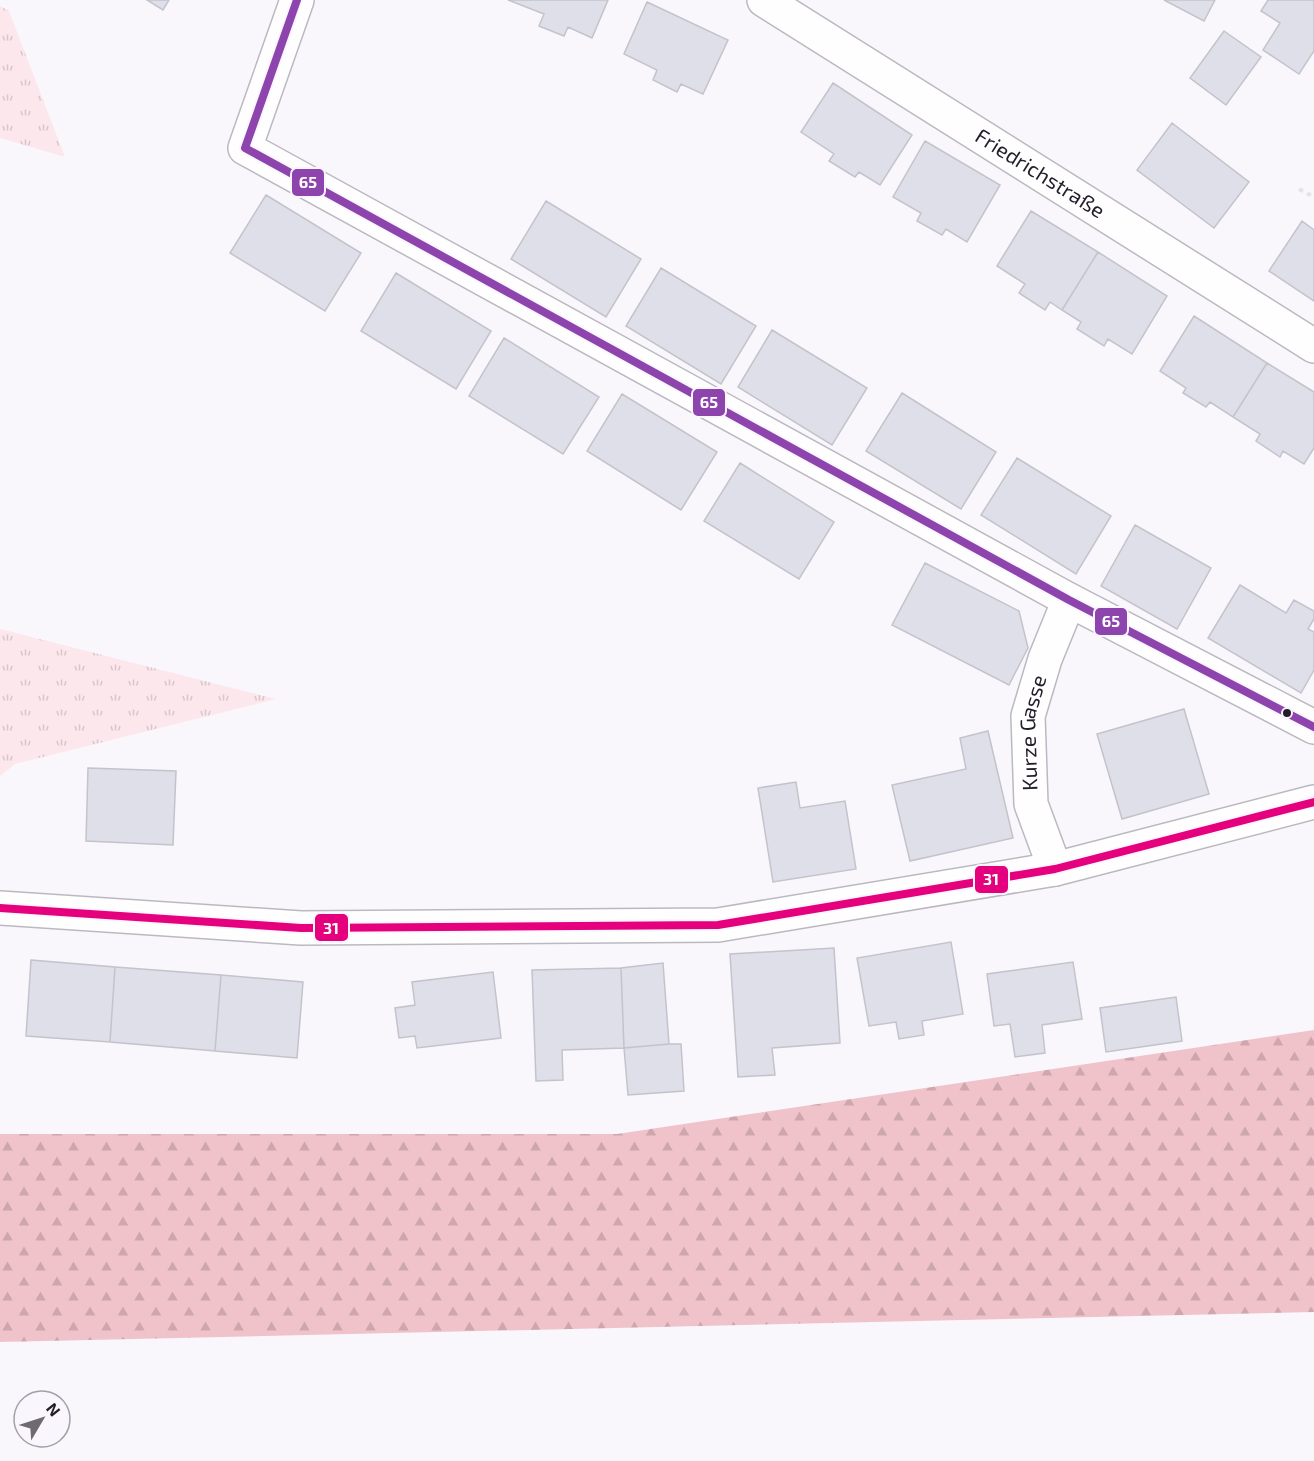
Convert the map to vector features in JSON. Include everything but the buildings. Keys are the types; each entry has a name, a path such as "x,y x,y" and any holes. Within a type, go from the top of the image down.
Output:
{"street":[{"path":"297,0 244,148 1070,600 1314,727"},
{"name":"Friedrichstraße","path":"764,0 1314,346"},
{"name":"Kurze Gasse","path":"1055,869 1031,804 1028,716 1045,659 1070,600"},
{"path":"0,908 301,928 718,925 1055,869 1314,802"}],"path":[{"path":"1299,189 1314,197"}],"green space":[{"path":"0,6 9,11 65,157 0,138"},
{"path":"0,629 276,699 15,764 0,776"},
{"path":"1314,1030 1314,1312 0,1342 0,1134 617,1134"}],"transit line":[{"name":"65","path":"297,0 245,148 1069,600 1314,727"},
{"name":"31","path":"0,908 301,928 718,925 1055,869 1314,802"}]}
